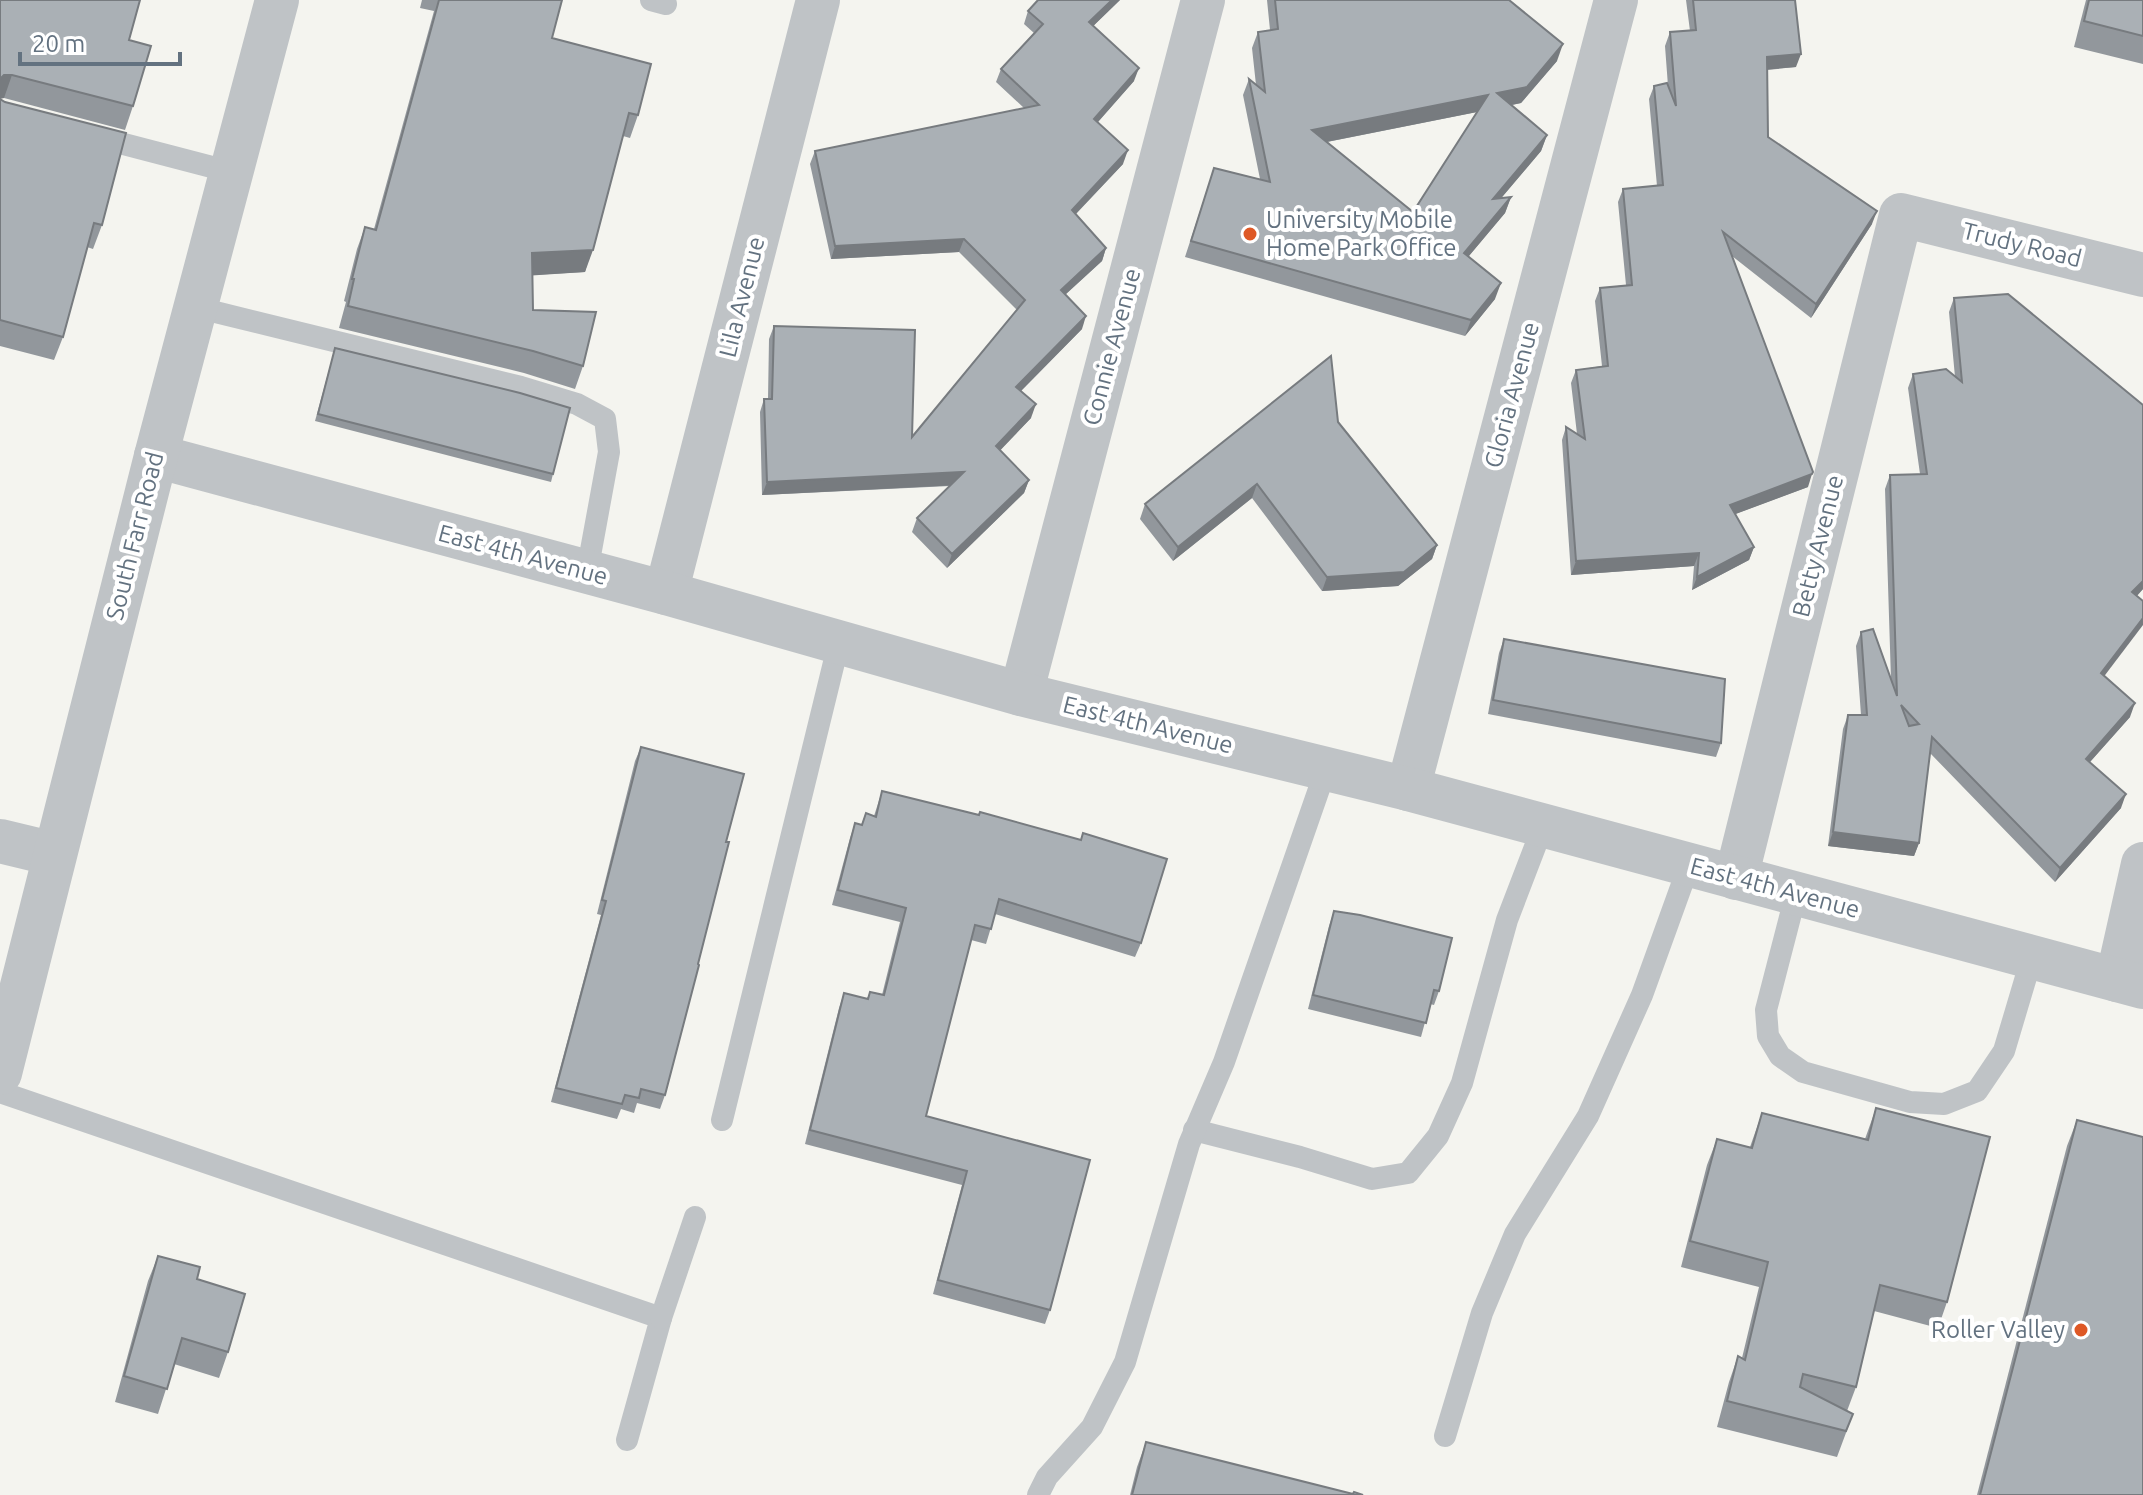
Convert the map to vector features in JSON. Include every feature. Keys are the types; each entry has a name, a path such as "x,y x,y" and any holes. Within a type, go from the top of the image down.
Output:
{"street":[{"name":"South Farr Road","path":"0,1073 156,456 277,0"},
{"name":"Lila Avenue","path":"666,593 818,0"},
{"name":"Connie Avenue","path":"1021,694 1203,0"},
{"name":"Gloria Avenue","path":"1408,789 1616,0"},
{"name":"Trudy Road","path":"1901,215 2143,275"},
{"name":"Betty Avenue","path":"1736,878 1901,215"},
{"name":"East 4th Avenue","path":"156,456 666,593 1021,694 1408,789 2130,983"},
{"path":"0,841 54,854"},
{"path":"2130,983 2143,864"}],"lane":[{"path":"77,132 231,172"},
{"path":"195,307 521,387 577,404 605,419 609,452 587,572"},
{"path":"722,1120 839,642"},
{"path":"1038,1495 1047,1477 1092,1427 1125,1362 1194,1130 1224,1062 1326,769"},
{"path":"1194,1130 1372,1179 1408,1173 1438,1136 1462,1083 1507,920 1543,826"},
{"path":"1445,1436 1482,1313 1515,1234 1588,1116 1642,995 1689,865"},
{"path":"1796,894 1766,1010 1768,1036 1780,1056 1803,1072 1910,1102 1944,1104 1977,1091 2004,1051 2032,957"},
{"path":"0,1092 661,1318"},
{"path":"627,1440 661,1318 695,1217"}],"building":[{"path":"0,0 140,0 129,40 151,46 133,106 12,75 4,75 0,79"},
{"path":"439,0 562,0 552,38 651,64 638,115 629,113 593,250 532,253 533,310 596,312 583,366 348,306 365,227 376,230"},
{"path":"1038,0 1112,0 1089,22 1139,68 1094,119 1128,150 1072,210 1106,248 1061,290 1086,316 1016,387 1036,404 996,446 1029,480 952,554 917,518 964,472 767,482 764,399 772,399 774,326 915,330 912,437 1025,300 964,239 835,246 815,151 1039,105 1001,69 1043,24 1028,11"},
{"path":"1275,0 1509,0 1563,44 1527,87 1497,93 1547,135 1493,199 1511,197 1464,253 1501,283 1471,320 1191,241 1214,168 1270,182 1249,79 1265,92 1258,32 1278,29","holes":["1488,95 1413,212 1312,130"]},
{"path":"1693,0 1795,0 1801,54 1767,57 1768,137 1877,211 1816,304 1723,232 1813,472 1730,505 1754,547 1697,577 1699,553 1576,561 1566,427 1585,439 1576,370 1608,366 1600,288 1632,285 1623,189 1663,185 1654,86 1667,83 1676,106 1670,32 1696,30"},
{"path":"2089,0 2143,0 2143,36 2084,21"},
{"path":"0,99 126,133 102,225 94,223 63,337 0,320"},
{"path":"2008,294 2143,405 2143,581 2132,592 2143,601 2143,618 2101,673 2135,703 2086,759 2126,794 2060,868 1932,737 1919,843 1833,832 1848,715 1867,715 1861,632 1873,629 1897,696 1890,475 1927,474 1913,374 1946,369 1962,382 1954,298","holes":["1901,705 1919,724 1909,726"]},
{"path":"335,348 570,408 553,474 318,414"},
{"path":"1331,356 1338,422 1437,545 1404,572 1327,577 1257,484 1178,547 1145,504"},
{"path":"1504,639 1725,679 1721,743 1493,700"},
{"path":"641,747 744,774 665,1095 641,1089 639,1098 625,1095 622,1104 556,1088 606,901 602,900"},
{"path":"882,791 979,815 980,812 1081,840 1083,833 1167,859 1141,943 999,899 991,929 975,925 926,1116 1090,1160 1050,1310 938,1280 967,1171 810,1130 844,993 868,999 870,992 884,995 906,908 838,890 855,823 862,825 866,813 876,817"},
{"path":"1334,911 1452,938 1439,991 1434,990 1426,1023 1313,995"},
{"path":"1876,1108 1990,1137 1947,1302 1880,1285 1856,1387 1803,1374 1800,1387 1853,1414 1846,1431 1727,1401 1738,1356 1745,1360 1768,1262 1690,1241 1717,1139 1752,1148 1762,1113 1868,1140"},
{"name":"Roller Valley","path":"2077,1120 2143,1137 2143,1495 1980,1495"},
{"path":"158,1256 200,1267 197,1279 245,1294 228,1352 182,1338 167,1389 124,1376"},
{"path":"1146,1442 1353,1494 1363,1495 1132,1495"}],"place":[{"name":"University Mobile Home Park Office","path":"1250,234"},
{"name":"Roller Valley","path":"2081,1330"}]}
